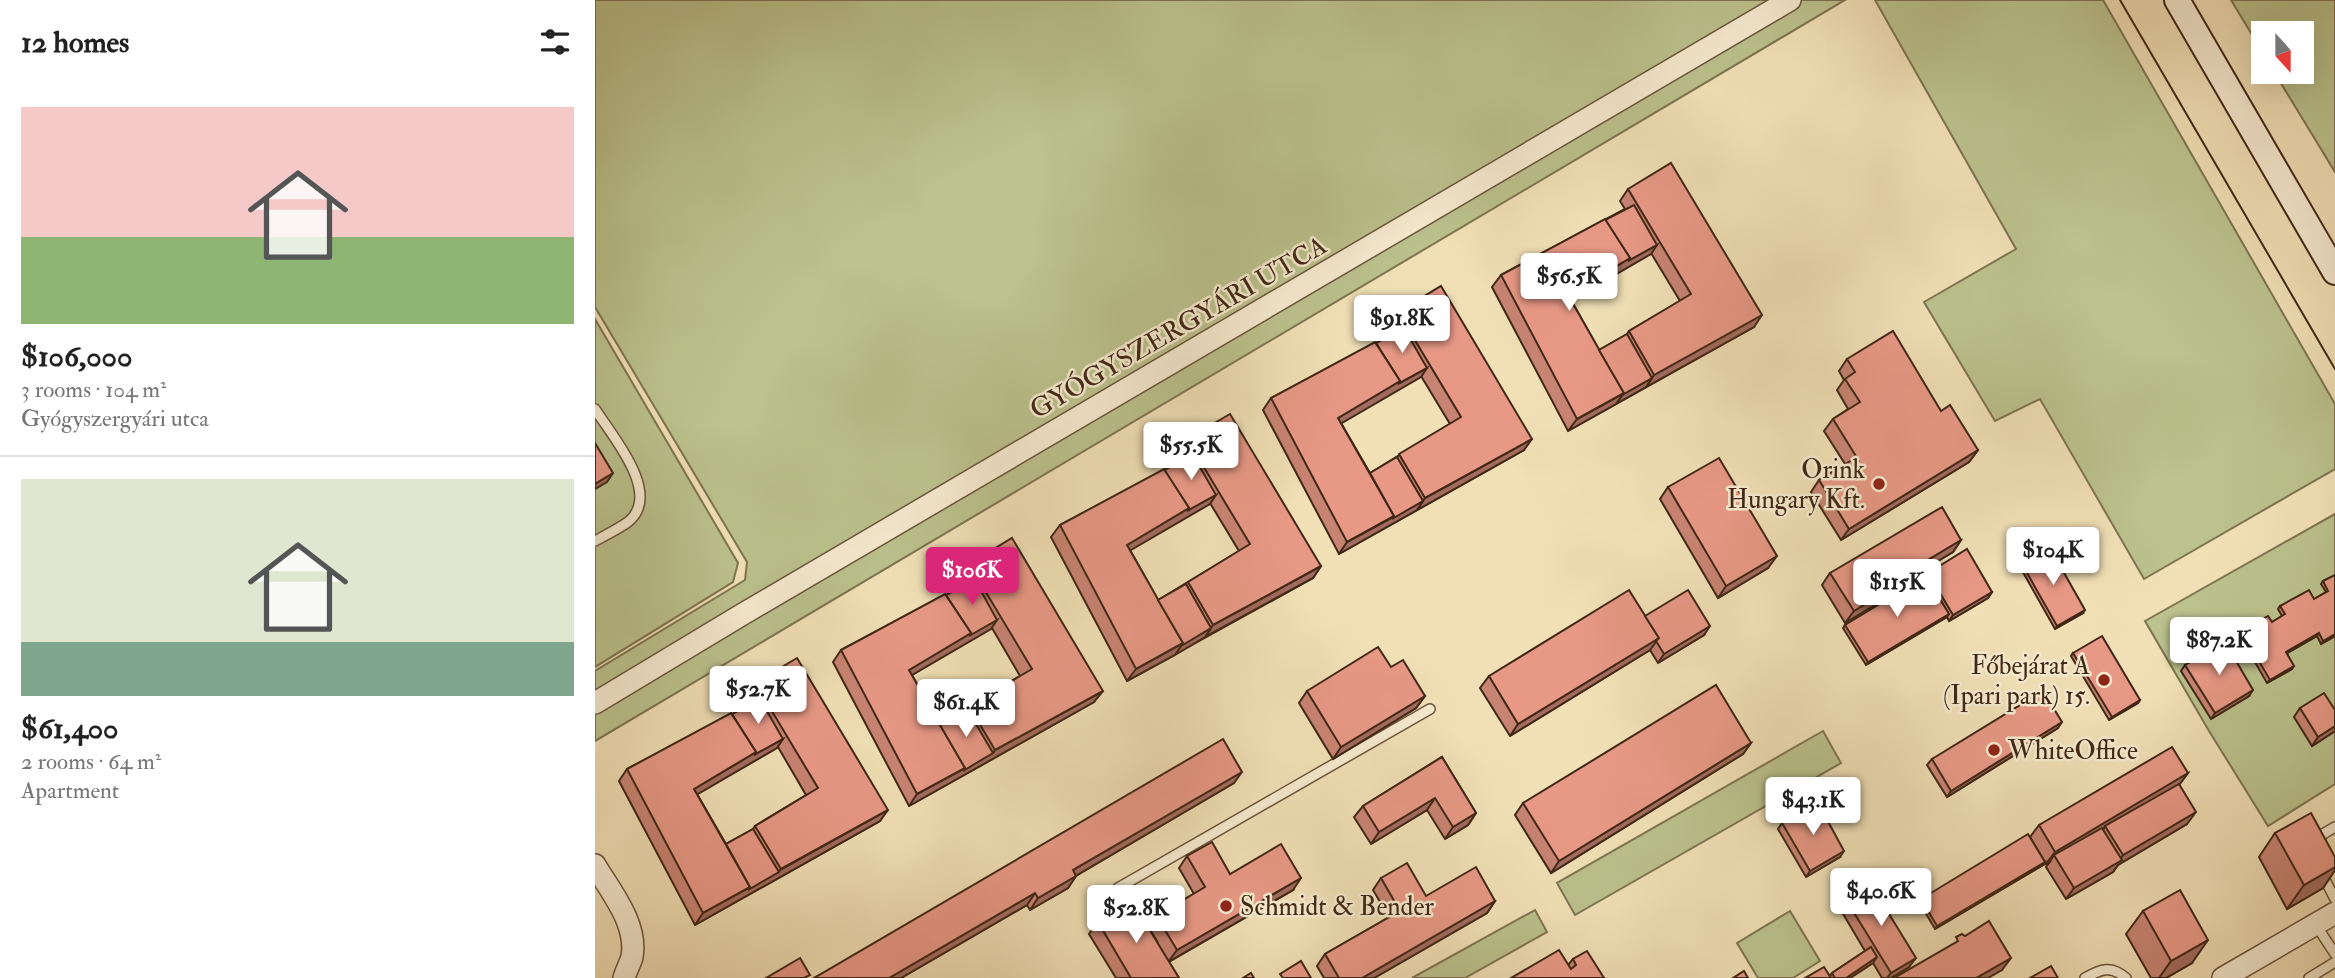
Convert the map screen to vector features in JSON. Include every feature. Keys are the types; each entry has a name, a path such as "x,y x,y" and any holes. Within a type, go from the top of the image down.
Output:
{"main road":[{"path":"2177,0 2335,272"}],"street":[{"name":"GYÓGYSZERGYÁRI UTCA","path":"595,704 743,614 1790,0"},
{"path":"595,865 623,912 632,934 632,957 624,978"},
{"path":"2223,978 2335,913"}],"lane":[{"path":"595,408 638,478 641,501 630,521 595,541"},
{"path":"1118,888 1430,709"},
{"path":"2314,852 2323,834 2335,827"},
{"path":"2315,863 2335,899"},
{"path":"2315,924 2335,954"},
{"path":"2308,978 2335,962"},
{"path":"2085,978 2107,968 2126,978"}],"green space":[{"path":"595,0 1845,0 595,741 595,671 745,580 747,562 595,307"},
{"path":"1875,0 2103,0 2335,404 2335,469 2144,579 2040,399 1995,421 1924,302 2016,249"},
{"path":"2231,0 2335,0 2335,172 2281,84 2314,84 2314,21 2251,21 2251,33"},
{"path":"595,319 738,563 733,582 595,667"},
{"path":"2335,514 2335,784 2268,826 2145,621"},
{"path":"1823,731 1841,763 1575,915 1557,883"},
{"path":"1535,910 1547,932 1465,978 1412,978"},
{"path":"1790,911 1820,961 1793,978 1758,978 1737,943"}],"building":[{"path":"1671,163 1762,315 1654,375 1629,331 1691,294 1628,189"},
{"path":"1634,205 1657,245 1628,261 1630,258 1605,220"},
{"path":"1605,219 1630,258 1568,295 1624,393 1577,419 1501,275"},
{"path":"1441,286 1532,439 1425,498 1399,454 1461,417 1398,312"},
{"path":"1404,328 1427,368 1398,384 1400,381 1376,343"},
{"path":"1893,331 1941,411 1950,405 1978,450 1849,529 1819,480 1852,460 1855,464 1859,461 1833,419 1860,402 1845,379 1855,372 1847,359"},
{"path":"1627,334 1652,378 1622,395 1624,393 1599,350"},
{"path":"1375,342 1400,381 1338,418 1394,516 1347,542 1271,398"},
{"path":"1230,414 1321,566 1213,625 1188,582 1250,544 1187,439"},
{"path":"595,443 613,473 595,484"},
{"path":"1193,455 1216,495 1187,511 1189,508 1164,470"},
{"path":"1397,457 1423,501 1392,519 1394,516 1370,473"},
{"path":"1719,458 1777,556 1726,586 1668,487"},
{"path":"1164,469 1189,508 1127,545 1183,643 1136,669 1060,525"},
{"path":"1942,507 1961,540 1926,561 1929,565 1854,611 1830,573"},
{"path":"1012,538 1103,691 995,750 969,706 1032,669 969,564"},
{"path":"2050,548 2085,610 2057,626 2022,564"},
{"path":"1967,549 1992,592 1953,615 1928,573"},
{"path":"2335,575 2335,634 2323,641 2319,633 2286,652 2294,666 2270,680 2241,631 2268,616 2272,622 2285,614 2280,606 2309,590 2314,599 2328,591 2323,581"},
{"path":"1926,576 1949,614 1868,662 1845,625"},
{"path":"975,580 997,620 969,636 971,633 946,595"},
{"path":"1186,584 1211,628 1181,646 1183,643 1158,600"},
{"path":"1629,590 1659,638 1518,724 1489,676"},
{"path":"1688,590 1710,626 1664,654 1656,641 1659,638 1645,616"},
{"path":"945,594 971,633 909,670 965,768 917,794 841,650"},
{"name":"Főbejárat A (Ipari park) 15.","path":"2102,636 2140,700 2112,717 2073,653"},
{"path":"2225,642 2253,690 2215,713 2185,665"},
{"path":"1378,647 1391,667 1403,660 1425,696 1341,747 1307,691"},
{"path":"797,658 888,810 781,869 755,826 818,788 755,683"},
{"path":"1716,685 1751,743 1559,861 1523,803"},
{"path":"2043,691 2062,722 1951,791 1932,759"},
{"path":"2324,693 2335,710 2335,726 2318,737 2300,708"},
{"path":"760,699 783,739 754,755 756,752 732,714"},
{"path":"967,709 993,753 963,771 965,768 940,725"},
{"path":"731,713 756,752 694,789 750,887 703,913 627,769"},
{"path":"1223,739 1242,772 1073,870 1076,876 1038,898 1035,893 889,978 814,978"},
{"path":"2172,747 2188,773 2055,852 2039,825"},
{"path":"1442,757 1476,813 1453,827 1435,798 1379,832 1363,806"},
{"path":"2179,784 2196,812 2123,855 2105,826"},
{"path":"1818,803 1844,851 1810,871 1782,823"},
{"path":"2311,813 2335,857 2335,867 2304,885 2275,833"},
{"path":"2102,828 2122,860 2074,888 2054,855"},
{"path":"753,829 779,872 748,890 750,887 726,844"},
{"path":"2028,834 2045,862 1937,926 1921,899"},
{"name":"Schmidt & Bender","path":"1212,842 1230,874 1281,844 1301,878 1177,950 1147,900 1167,888 1176,904 1205,887 1187,856"},
{"path":"1407,863 1426,896 1476,867 1495,901 1362,978 1339,978 1325,954 1400,911 1381,878"},
{"path":"1870,883 1916,958 1891,973 1845,898"},
{"path":"2180,890 2208,940 2171,961 2143,911"},
{"path":"1132,901 1179,978 1131,978 1098,922"},
{"path":"1989,921 2011,958 1976,978 1894,978 1958,941 1956,937 1962,934 1965,936"},
{"path":"1871,947 1877,957 1846,978 1835,978 1832,973"},
{"path":"1559,950 1571,969 1576,965 1573,959 1587,951 1604,978 1511,978"},
{"path":"800,958 810,975 804,978 766,978"},
{"path":"1301,961 1311,978 1283,978 1280,974"},
{"path":"2051,966 2058,978 2030,978"},
{"path":"1824,967 1831,978 1805,978"},
{"path":"1744,971 1748,978 1733,978"}],"tram line":[{"path":"2120,0 2335,369"}],"place":[{"name":"Orink Hungary Kft.","path":"1879,484"},
{"name":"Főbejárat A (Ipari park) 15.","path":"2104,680"},
{"name":"WhiteOffice","path":"1994,750"},
{"name":"Schmidt & Bender","path":"1226,906"}]}
